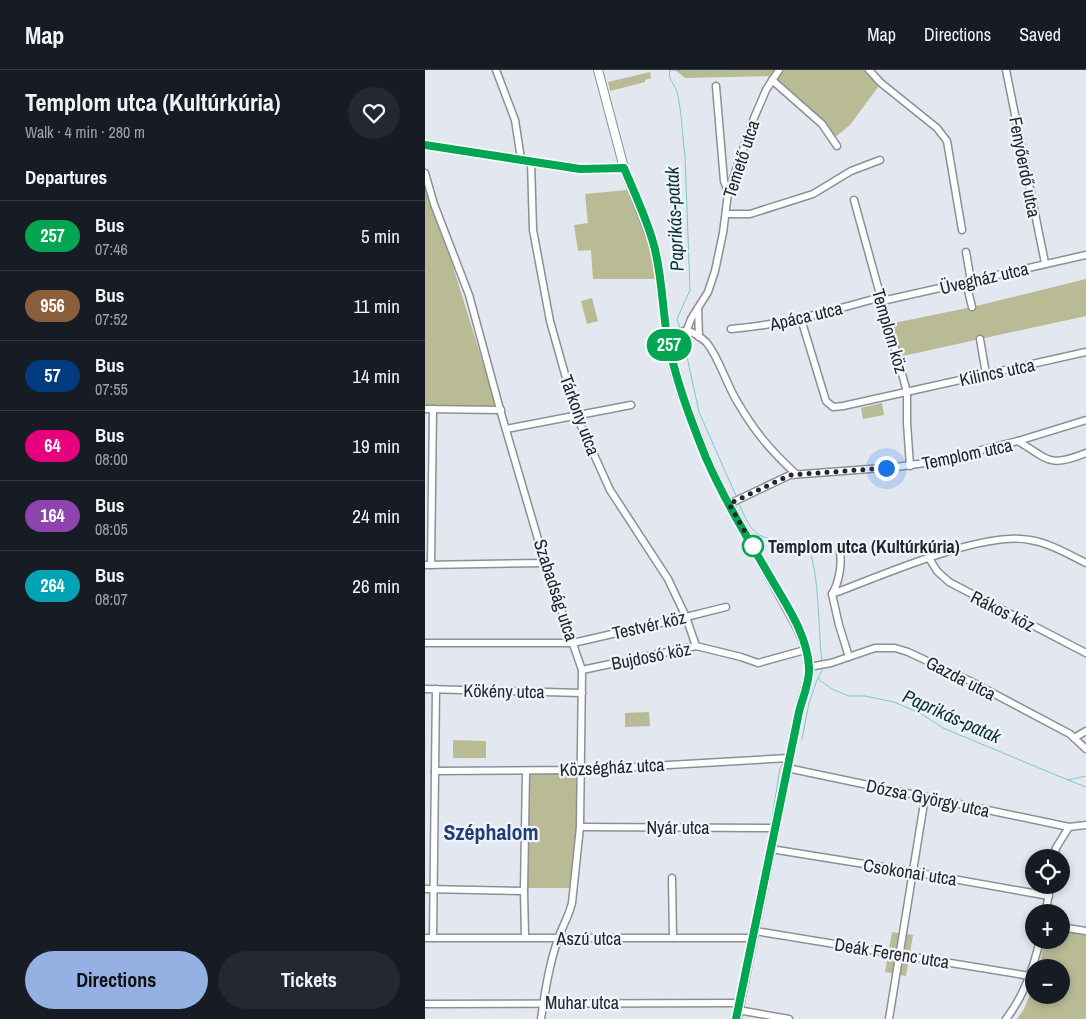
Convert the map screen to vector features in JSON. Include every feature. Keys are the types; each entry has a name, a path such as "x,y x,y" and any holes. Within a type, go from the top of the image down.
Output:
{"main road":[{"path":"598,70 624,168 653,242 658,264 667,336 682,395 706,458 797,627 809,667 773,828 771,849 738,1004 737,1019"}],"street":[{"path":"496,70 515,120 521,159"},
{"name":"Temető utca","path":"683,331 708,292 715,272 728,193 754,118 772,80 779,70"},
{"path":"869,70 881,83 937,128 947,141 962,230"},
{"name":"Fenyőerdő utca","path":"1006,70 1045,263"},
{"path":"772,80 822,124 837,146"},
{"path":"716,86 724,181 728,193"},
{"path":"425,145 580,169 624,168"},
{"path":"726,214 750,214 804,197 817,192 851,171 880,160"},
{"name":"Tárkony utca","path":"531,161 533,230 550,321 577,416 610,490 668,579 686,617 696,646"},
{"name":"Szabadság utca","path":"425,173 434,204 469,296 545,563 582,670 580,827 572,903 558,938 549,970 541,1019"},
{"name":"Templom köz","path":"854,200 907,392 910,466"},
{"path":"966,252 971,307"},
{"name":"Üvegház utca","path":"881,299 968,282 1045,263 1086,256"},
{"name":"Apáca utca","path":"731,329 801,319 881,299"},
{"path":"698,308 699,337"},
{"name":"Kilincs utca","path":"801,319 825,401 838,407 1086,352"},
{"path":"667,336 683,331 705,340 713,352 736,401 757,434 775,455 796,474"},
{"path":"980,339 985,374"},
{"path":"506,429 631,405"},
{"path":"433,409 428,565 545,563"},
{"path":"425,410 501,410"},
{"path":"1018,441 1086,420"},
{"name":"Templom utca","path":"731,503 790,475 910,466 1018,441 1047,460 1052,461 1061,461 1086,453"},
{"path":"832,594 929,558 1005,539 1028,539 1044,543 1086,563"},
{"path":"840,552 841,563 832,594 849,656"},
{"name":"Rákos köz","path":"929,558 937,571 949,582 1086,653"},
{"name":"Testvér köz","path":"425,643 573,643 725,607"},
{"name":"Bujdosó köz","path":"582,670 696,646 758,663 805,650"},
{"name":"Gazda utca","path":"809,667 822,665 875,648 885,647 908,652 969,681 1075,738 1086,749"},
{"name":"Kökény utca","path":"425,689 582,693"},
{"path":"433,938 436,689"},
{"path":"1075,738 1086,731"},
{"name":"Községház utca","path":"435,771 581,770 789,758"},
{"name":"Dózsa György utca","path":"787,768 1069,827"},
{"path":"525,937 526,771"},
{"path":"889,1019 925,798"},
{"path":"1056,849 1069,827 1086,824"},
{"name":"Nyár utca","path":"580,827 773,828"},
{"name":"Csokonai utca","path":"771,849 1049,896"},
{"path":"672,878 673,938"},
{"path":"425,888 524,891"},
{"path":"1048,904 1049,896"},
{"path":"1070,928 1086,931"},
{"name":"Aszú utca","path":"425,938 673,938 752,936"},
{"name":"Deák Ferenc utca","path":"752,936 900,955 1025,975"},
{"path":"1006,1019 1025,986"},
{"name":"Muhar utca","path":"425,1004 544,1002 738,1004 789,1019"}],"green space":[{"path":"675,70 774,70 770,76 685,78"},
{"path":"779,70 869,70 881,83 850,125 833,139 772,80"},
{"path":"650,72 651,78 645,80 645,82 610,91 608,82"},
{"path":"425,186 443,234 496,400 493,406 425,407"},
{"path":"627,190 648,244 655,279 593,279 591,250 578,251 574,225 588,223 585,194"},
{"path":"1086,279 1086,316 898,357 889,324 972,307"},
{"path":"592,298 598,321 587,324 581,301"},
{"path":"882,403 884,415 863,419 861,408"},
{"path":"649,712 650,726 625,727 625,713"},
{"path":"453,740 486,741 486,758 453,758"},
{"path":"578,773 576,827 570,888 527,888 530,774"},
{"path":"892,932 913,935 906,976 885,972"},
{"path":"1070,932 1086,935 1086,1019 1017,1019 1026,1004 1070,1004 1070,959 1041,959 1043,949 1070,949"}],"waterway":[{"name":"Paprikás-patak","path":"670,70 669,73 679,100 685,156 690,290 677,319 680,328"},
{"path":"670,70 726,70"},
{"name":"Paprikás-patak","path":"682,334 699,412 737,498"},
{"name":"Paprikás-patak","path":"738,502 752,529 757,533 769,539 803,544 811,555 818,601 822,661"},
{"name":"Paprikás-patak","path":"823,668 818,679 832,689 849,696 865,696 894,702 920,713 943,728 1068,780 1086,776"},
{"path":"802,739 809,703 817,680"},
{"path":"771,824 780,768 784,762"},
{"path":"1068,780 1086,787"},
{"path":"749,934 770,831"},
{"path":"736,1001 748,941"},
{"path":"732,1019 735,1005"}],"bus line":[{"name":"257","path":"425,145 580,169 606,170 624,168 653,242 658,264 667,336 682,395 706,458 721,490 787,606 802,638 808,659 808,676 801,700 736,1019"}],"place":[{"name":"Templom utca (Kultúrkúria)","path":"753,546"}],"district":[{"name":"Széphalom","path":"491,832"}],"route":[{"path":"753,546 729,504 790,475 886,468"}]}
